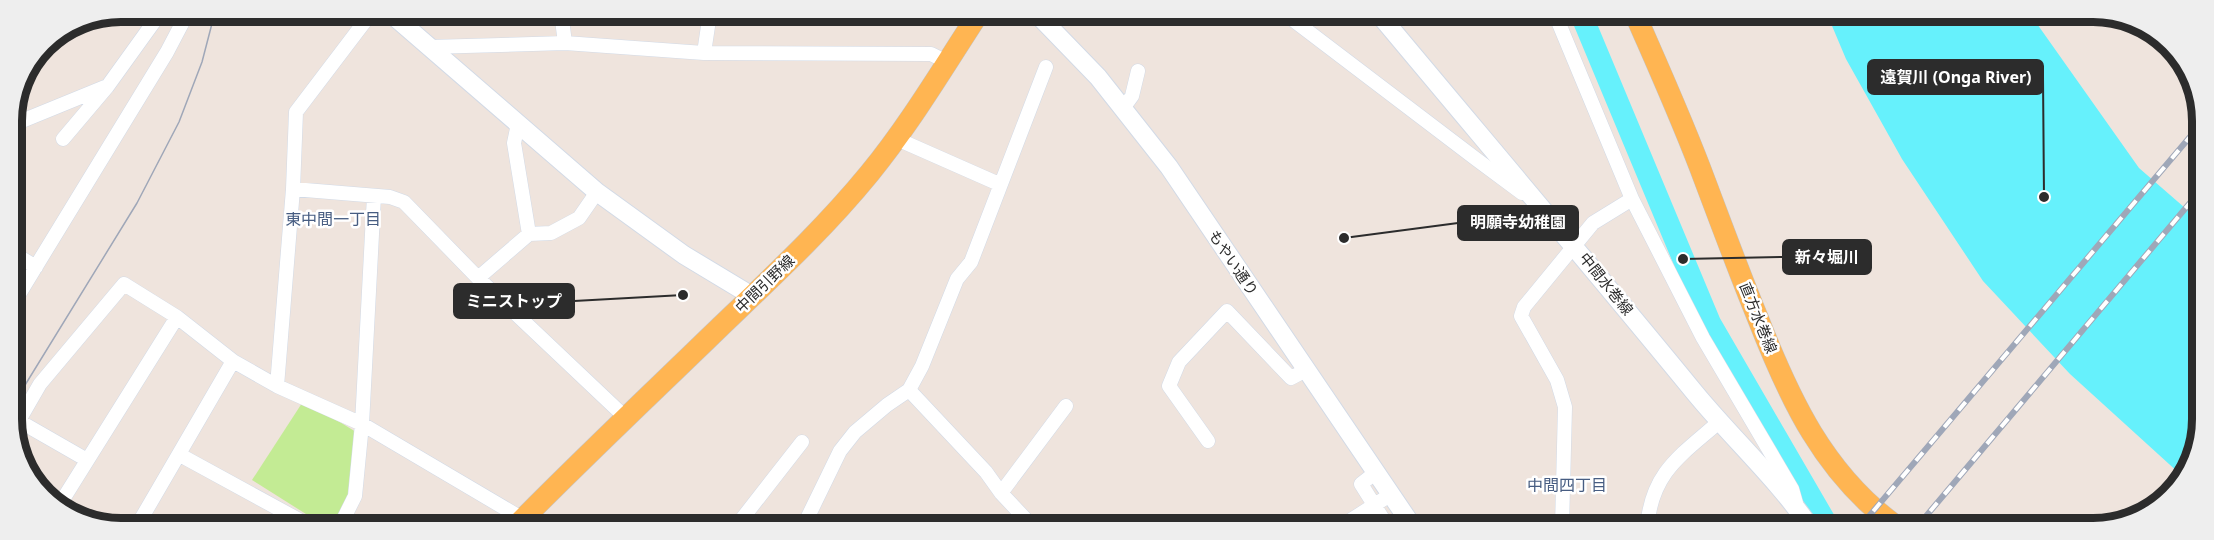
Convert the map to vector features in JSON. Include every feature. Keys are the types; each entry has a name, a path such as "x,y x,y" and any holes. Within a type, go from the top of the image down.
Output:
{"main road":[{"name":"中間引野線","path":"524,518 778,273 831,217 897,139 973,22"},
{"name":"直方水巻線","path":"1638,22 1698,162 1780,375 1799,413 1818,445 1846,479 1858,493 1886,517"}],"street":[{"path":"63,139 107,87 154,22"},
{"path":"22,289 167,52 183,22"},
{"path":"277,386 293,189 296,112 364,22"},
{"path":"401,22 597,192 684,255 752,296"},
{"path":"562,22 565,43"},
{"path":"704,53 709,22"},
{"name":"もやい通り","path":"1045,22 1124,107 1168,167 1406,517"},
{"path":"1296,22 1534,201"},
{"name":"中間水巻線","path":"1385,22 1575,247 1719,423 1803,517"},
{"path":"1558,22 1632,199 1703,338 1792,489 1798,509"},
{"path":"430,47 565,43 704,53 931,54 947,62"},
{"path":"807,518 840,451 855,432 909,390 922,366 957,279 971,262 999,184 1046,68"},
{"path":"1124,107 1132,96 1138,71"},
{"path":"23,121 107,87"},
{"path":"518,124 514,143 529,234"},
{"path":"897,139 999,184"},
{"path":"293,189 390,197 404,202 478,278 626,418"},
{"path":"478,278 529,234 551,233 579,218 597,192"},
{"path":"344,518 355,496 362,424 374,196"},
{"path":"1563,517 1565,407 1557,380 1521,315 1524,307 1593,223 1632,199"},
{"path":"23,259 36,267"},
{"path":"22,416 40,384 124,284 177,317 233,361 277,386 362,424 511,518"},
{"path":"1208,441 1169,386 1179,362 1227,310 1291,378 1306,370"},
{"path":"63,498 177,317"},
{"path":"141,518 233,361"},
{"path":"909,390 986,472 1023,518"},
{"path":"1001,493 1066,405"},
{"path":"1648,517 1649,506 1663,475 1676,460 1719,423"},
{"path":"23,428 87,460"},
{"path":"743,518 802,442"},
{"path":"180,455 295,518"},
{"path":"1375,473 1360,484 1381,517"},
{"path":"1354,517 1390,495"}],"green space":[{"path":"304,400 356,432 352,493 336,518 312,518 252,480"}],"water":[{"path":"1830,22 2036,22 2139,168 2192,214 2192,418 2190,438 2176,471 2070,374 1983,281 1902,159 1846,59"}],"waterway":[{"path":"1584,22 1710,323 1823,517"}],"tram line":[{"path":"22,390 137,203 179,122 202,62 212,22"}],"railway":[{"path":"1868,517 2192,134"},
{"path":"1925,517 2192,200"}],"place":[{"name":"遠賀川 (Onga River)","path":"2044,197"},
{"name":"明願寺幼稚園","path":"1344,238"},
{"name":"新々堀川","path":"1683,259"},
{"name":"ミニストップ","path":"683,295"}],"district":[{"name":"東中間一丁目","path":"333,219"},
{"name":"中間四丁目","path":"1567,485"}]}
